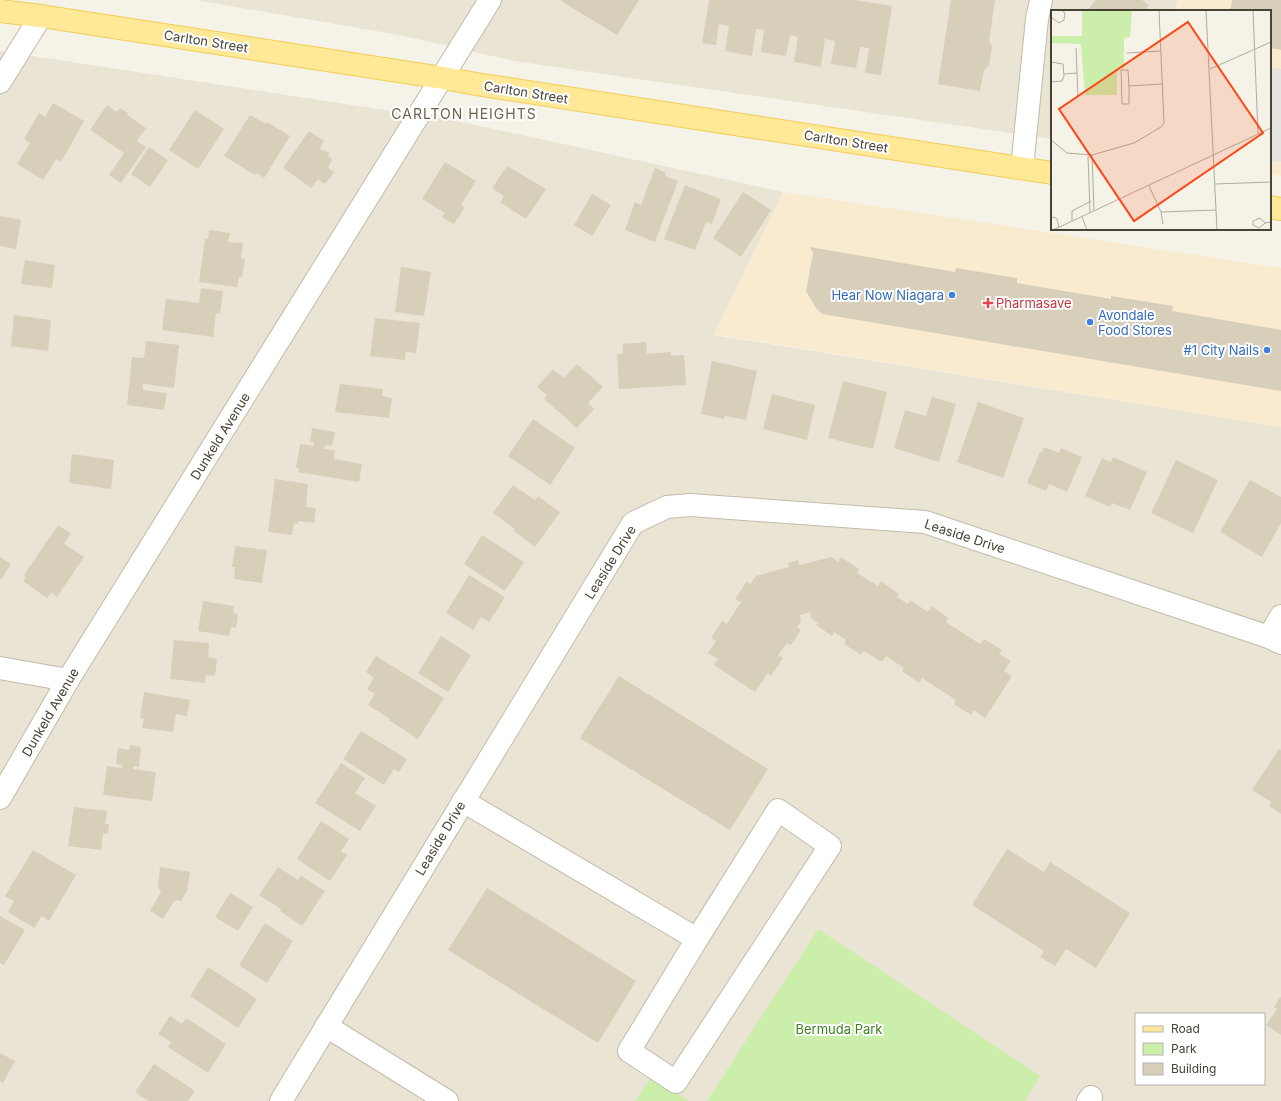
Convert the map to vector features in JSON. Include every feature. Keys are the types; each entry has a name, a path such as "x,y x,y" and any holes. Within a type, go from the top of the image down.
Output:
{"main road":[{"name":"Carlton Street","path":"0,11 41,16 1051,173"},
{"path":"1271,207 1281,209"}],"street":[{"name":"Dunkeld Avenue","path":"0,798 68,680 490,0"},
{"path":"1022,168 1041,0"},
{"path":"0,82 41,16"},
{"name":"Leaside Drive","path":"280,1101 633,523 667,507 690,505 925,522 1275,640"},
{"path":"1275,640 1281,616"},
{"path":"0,668 68,680"},
{"path":"463,801 697,939"},
{"path":"778,810 830,846 676,1082 629,1051 697,939 778,810"},
{"path":"326,1026 447,1101"}],"shaded area":[{"path":"195,0 1178,0 1175,10 1051,10 1051,139 514,61 399,35"},
{"path":"1178,0 1281,0 1281,176 1271,174 1271,10 1175,10"},
{"path":"0,51 462,122 783,192 714,335 1281,427 1281,1101 0,1101"},
{"path":"1271,68 1281,69 1281,162 1271,161"},
{"path":"783,192 1281,268 1281,427 714,334"}],"green space":[{"name":"Bermuda Park","path":"818,929 1040,1076 1025,1101 707,1101"},
{"path":"650,1079 690,1101 635,1101"}],"building":[{"path":"639,0 617,35 561,1"},
{"path":"709,0 854,0 892,6 881,75 865,73 869,48 860,47 856,68 831,64 835,41 825,39 821,67 794,62 798,37 790,35 786,56 761,52 764,30 756,29 752,56 725,51 729,26 719,24 716,45 702,43"},
{"path":"951,0 995,0 989,41 992,46 989,65 984,70 980,91 938,84"},
{"path":"1096,0 1142,0 1149,5 1146,10 1088,10"},
{"path":"1232,0 1281,0 1281,50 1271,48 1271,10 1230,10"},
{"path":"53,103 84,121 61,162 56,159 43,180 17,164 30,143 24,139 39,113 45,117"},
{"path":"107,105 117,112 120,108 128,113 127,115 146,128 137,141 146,147 121,183 109,175 124,153 90,130"},
{"path":"195,110 224,129 198,169 169,150"},
{"path":"250,115 266,124 267,122 290,136 264,178 257,173 255,175 224,156"},
{"path":"309,131 324,141 319,149 330,153 328,156 332,159 328,168 334,172 325,184 318,179 311,188 283,168"},
{"path":"149,147 168,160 150,187 131,174"},
{"path":"445,162 476,181 461,205 465,207 454,224 442,217 445,213 422,199"},
{"path":"507,166 546,189 526,219 500,202 504,196 492,188"},
{"path":"655,168 666,173 665,176 678,181 655,242 625,230 635,202 641,205"},
{"path":"685,185 721,199 712,224 706,222 695,250 664,239"},
{"path":"743,192 771,210 741,257 713,238"},
{"path":"592,194 611,205 592,236 574,225"},
{"path":"0,216 21,220 16,249 0,246"},
{"path":"209,230 230,233 228,242 243,243 241,258 245,259 242,277 239,277 237,287 199,282 205,238 208,239"},
{"path":"810,247 955,272 956,268 1017,278 1017,283 1111,299 1111,296 1173,306 1172,311 1281,330 1281,391 822,314 816,308 806,291 813,253"},
{"path":"25,260 55,265 52,288 21,284"},
{"path":"401,267 431,272 424,316 395,312"},
{"path":"201,288 223,291 220,314 216,313 213,337 162,330 166,299 199,303"},
{"path":"14,315 51,320 48,351 11,346"},
{"path":"375,318 420,323 416,353 406,352 405,360 370,356"},
{"path":"146,341 179,345 174,388 143,384 143,390 167,393 164,410 127,405 132,357 144,358"},
{"path":"646,342 647,354 671,352 671,356 684,355 686,385 619,389 617,354 623,354 623,344"},
{"path":"712,361 757,371 746,420 725,416 724,419 701,414"},
{"path":"577,364 603,387 588,403 594,409 577,428 544,399 547,395 537,387 553,369 564,378"},
{"path":"843,381 887,392 873,449 828,438"},
{"path":"340,384 383,389 382,396 392,398 389,418 335,412"},
{"path":"772,394 815,405 807,440 763,429"},
{"path":"932,397 956,404 939,462 894,448 905,410 926,416"},
{"path":"978,402 1024,418 1003,478 957,462"},
{"path":"533,419 575,448 550,485 508,456"},
{"path":"312,428 335,432 332,446 325,445 324,449 335,450 334,459 362,464 359,482 298,472 299,468 296,468 300,444 314,446 314,442 310,442"},
{"path":"1044,447 1059,453 1061,448 1082,457 1067,492 1049,484 1046,491 1027,483 1040,452 1042,453"},
{"path":"72,454 114,460 111,489 69,483"},
{"path":"1113,457 1147,472 1130,510 1112,503 1110,507 1085,496 1102,458 1111,462"},
{"path":"1176,460 1218,480 1193,533 1151,513"},
{"path":"275,479 308,484 306,507 316,508 314,523 298,521 298,524 294,523 292,535 268,532"},
{"path":"1250,480 1281,497 1281,523 1262,557 1220,532"},
{"path":"513,485 535,500 538,496 560,512 535,547 514,531 515,529 493,513"},
{"path":"58,525 71,534 64,544 84,557 57,597 51,592 47,598 23,581 26,577 24,575"},
{"path":"482,535 524,562 505,591 464,564"},
{"path":"235,546 267,550 262,583 234,579 235,567 232,567"},
{"path":"0,557 11,564 0,581"},
{"path":"832,557 838,562 841,557 859,569 857,573 878,586 881,581 899,594 897,597 908,604 910,600 928,612 932,606 948,618 946,622 980,644 984,639 1002,650 999,654 1011,661 1004,671 1012,676 985,718 974,710 971,715 954,704 956,700 922,678 919,683 902,671 904,668 886,656 882,662 864,651 861,655 844,644 846,640 834,632 832,636 816,625 818,623 811,618 810,612 800,615 801,621 797,627 801,630 791,645 787,643 778,655 783,658 771,676 768,673 755,692 714,665 718,659 708,653 716,641 711,638 722,621 727,624 741,602 735,599 747,581 750,584 756,576 789,567 788,563 798,560 799,565"},
{"path":"469,575 505,597 489,622 481,617 473,630 446,613"},
{"path":"203,601 234,606 233,613 238,614 236,628 231,627 229,636 198,631"},
{"path":"441,636 471,655 448,692 418,673"},
{"path":"174,640 209,643 208,657 217,659 215,676 206,675 205,683 170,679"},
{"path":"376,656 444,698 418,739 368,705 375,694 367,689 374,678 366,672"},
{"path":"619,676 768,769 730,830 580,738"},
{"path":"144,692 190,700 187,716 176,714 173,732 142,728 144,719 140,718"},
{"path":"361,731 407,759 399,772 394,769 384,785 343,759"},
{"path":"130,745 141,747 139,767 133,766 133,769 156,772 152,801 103,795 107,766 122,768 122,765 116,764 118,748 129,750"},
{"path":"1279,749 1281,750 1281,814 1269,806 1271,802 1252,790"},
{"path":"341,763 365,778 355,793 376,806 360,831 315,803"},
{"path":"74,807 107,811 105,824 109,824 108,834 103,833 101,850 68,846"},
{"path":"321,821 349,839 341,851 347,855 330,881 297,859"},
{"path":"1007,849 1044,872 1050,862 1130,913 1096,968 1066,949 1055,966 1040,957 1044,951 972,905"},
{"path":"33,850 76,875 49,921 42,916 34,928 8,912 14,901 5,896"},
{"path":"160,867 190,872 187,891 181,901 175,900 163,919 150,911 161,892 158,886"},
{"path":"278,867 298,880 301,876 325,891 302,926 280,911 281,909 259,895"},
{"path":"487,888 636,981 598,1043 448,950"},
{"path":"230,893 253,907 238,931 215,917"},
{"path":"0,916 25,930 4,965 0,963"},
{"path":"265,923 293,941 267,983 239,965"},
{"path":"208,967 257,999 238,1028 190,996"},
{"path":"1280,997 1281,1035 1266,1025 1277,1009 1274,1007"},
{"path":"170,1016 182,1024 186,1018 226,1044 208,1073 168,1047 171,1042 158,1034"},
{"path":"0,1053 15,1061 3,1083 0,1081"},
{"path":"154,1064 195,1091 188,1101 148,1101 135,1092"}],"place":[{"name":"Hear Now Niagara","path":"952,295"},
{"name":"Pharmasave","path":"988,303"},
{"name":"Avondale Food Stores","path":"1090,322"},
{"name":"#1 City Nails","path":"1267,350"}],"district":[{"name":"CARLTON HEIGHTS","path":"464,114"}]}
